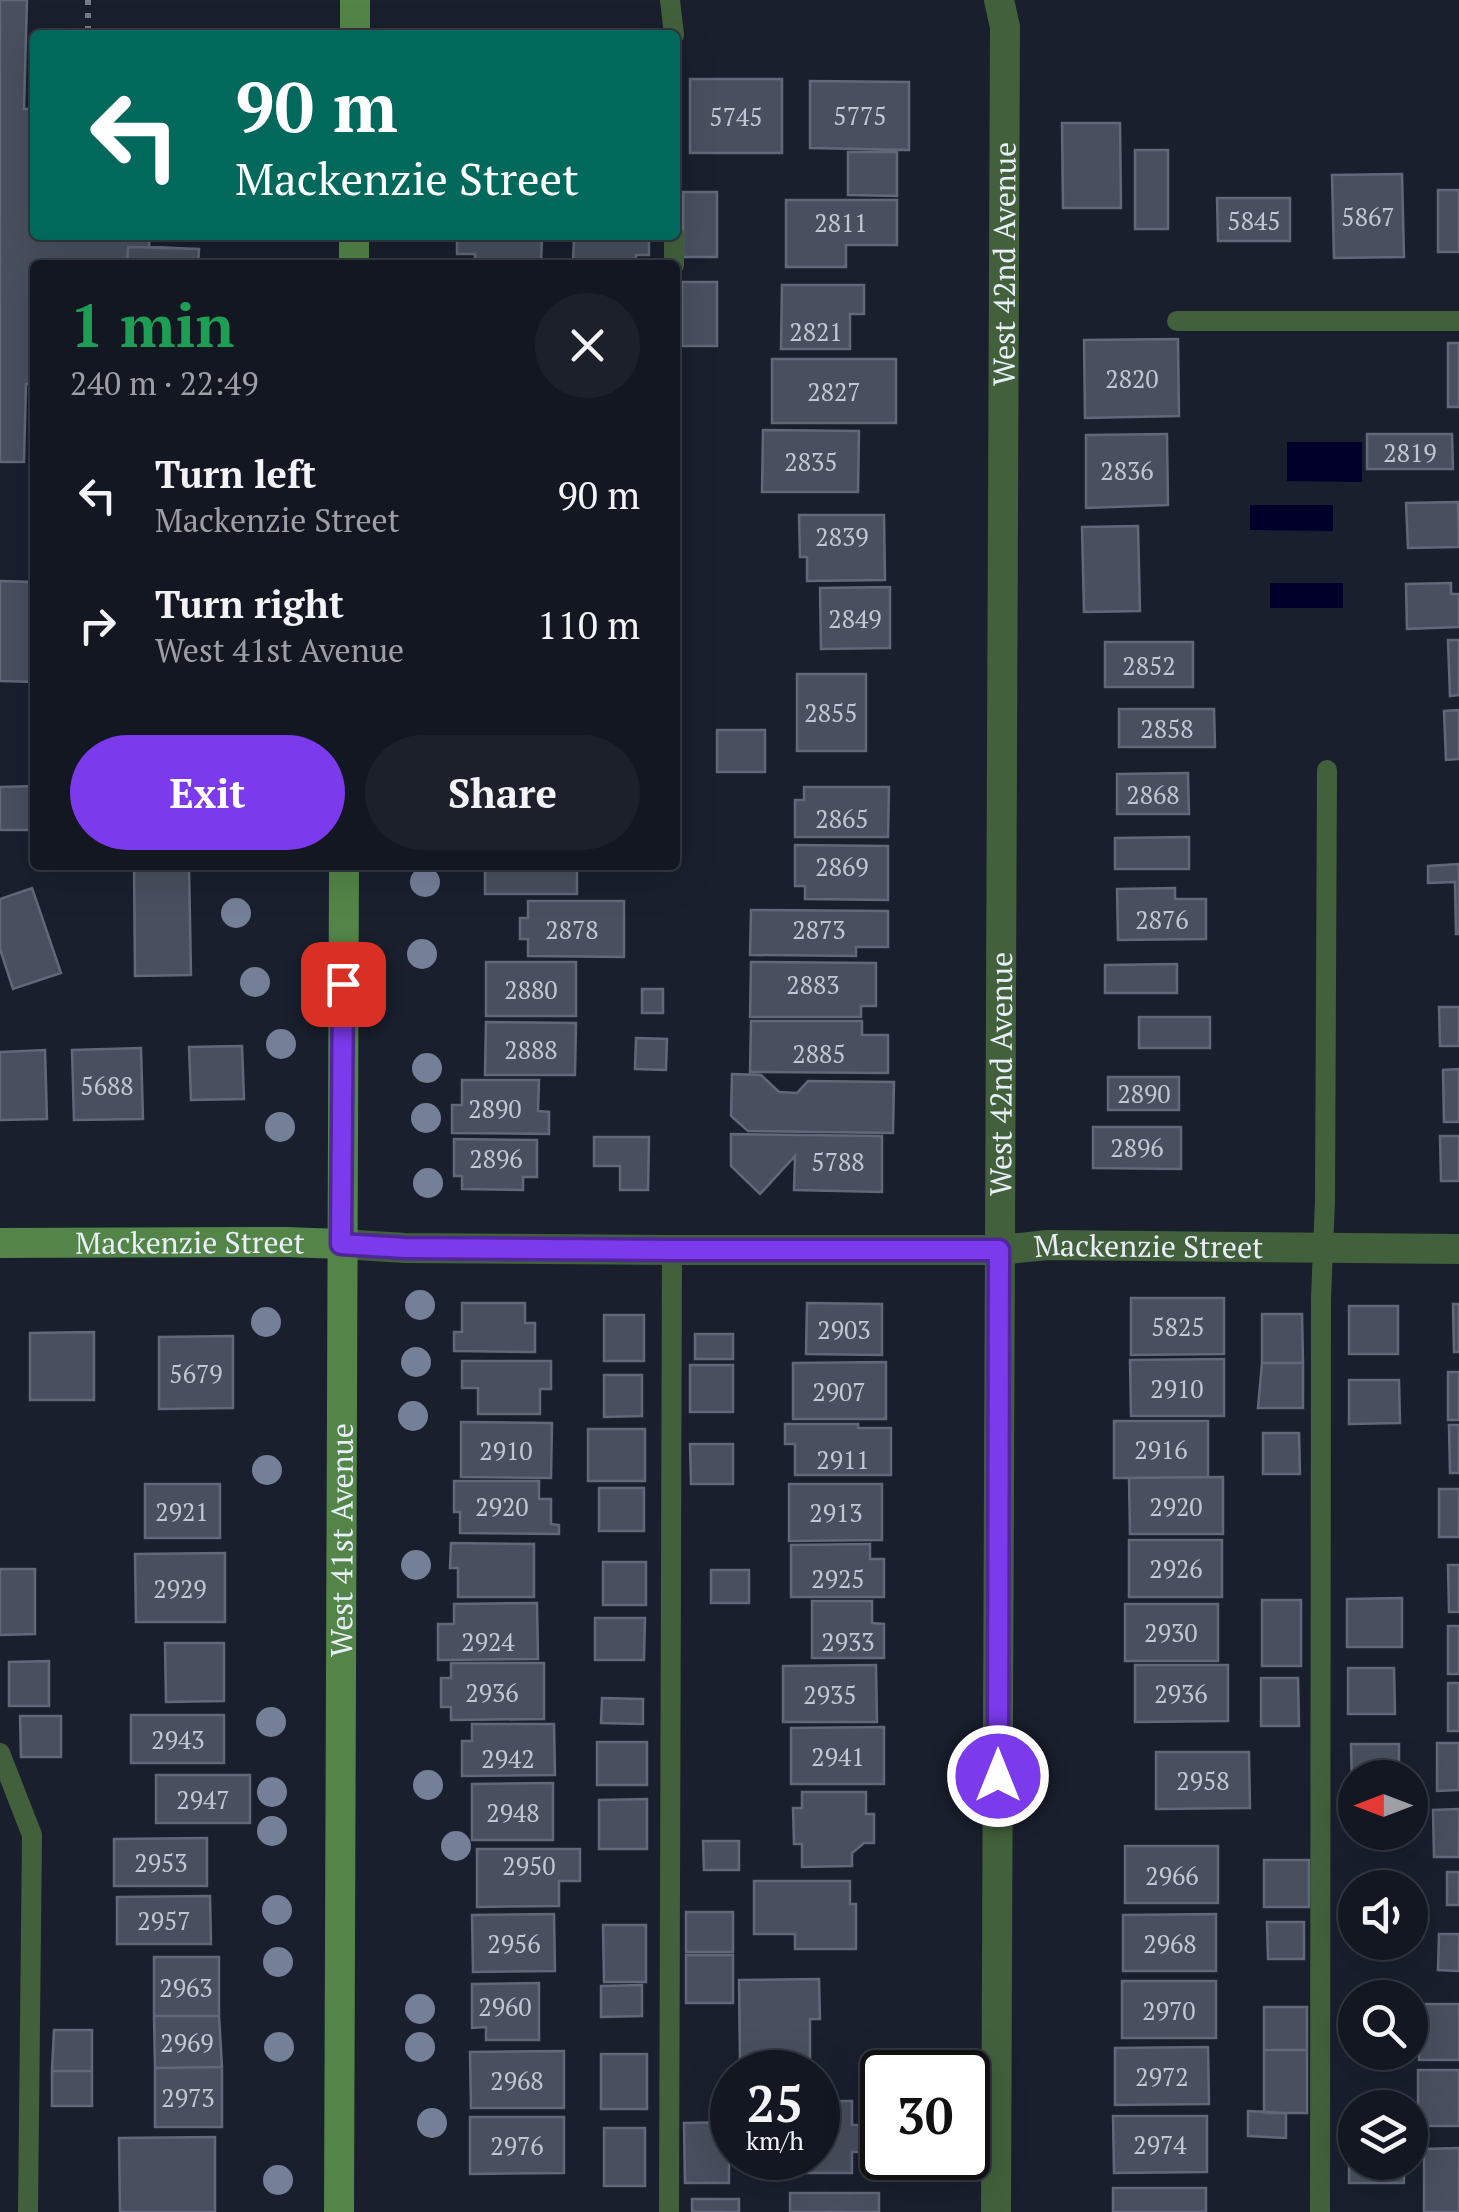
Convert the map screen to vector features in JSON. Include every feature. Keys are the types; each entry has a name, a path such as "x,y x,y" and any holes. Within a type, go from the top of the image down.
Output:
{"main road":[{"path":"355,0 355,30"},
{"name":"West 41st Avenue","path":"339,2212 344,870"},
{"name":"Mackenzie Street","path":"0,1242 341,1244"}],"street":[{"name":"West 42nd Avenue","path":"996,2212 1005,26 999,0"},
{"name":"Mackenzie Street","path":"341,1244 672,1250 999,1250 1048,1245 1459,1249"}],"lane":[{"path":"670,0 673,30"},
{"path":"1177,322 1459,322"},
{"path":"1320,2212 1327,770"},
{"path":"668,2212 672,1250"},
{"path":"0,1753 32,1835 28,2212"}],"path":[{"path":"88,0 88,30"}],"water":[{"path":"1287,442 1362,442 1362,482 1287,481"},
{"path":"1250,505 1333,505 1333,531 1250,530"},
{"path":"1270,583 1343,583 1343,608 1270,608"}],"building":[{"path":"0,0 27,0 24,109 30,109 30,240 150,240 149,247 199,249 198,260 30,260 30,384 26,384 24,462 0,462"},
{"path":"690,79 782,79 782,153 690,153"},
{"path":"810,81 909,82 909,150 810,148"},
{"path":"1062,123 1120,123 1121,208 1063,208"},
{"path":"1135,150 1168,150 1168,229 1135,229"},
{"path":"848,152 897,152 897,196 848,195"},
{"path":"1402,174 1404,257 1334,258 1332,175"},
{"path":"1438,190 1459,190 1459,252 1438,252"},
{"path":"683,192 717,192 717,257 683,257"},
{"path":"1217,198 1290,198 1290,241 1218,241"},
{"path":"786,200 897,200 897,245 846,245 846,267 786,267"},
{"path":"457,240 542,240 541,260 475,260 475,254 457,254"},
{"path":"574,240 649,240 649,255 636,255 636,260 573,260"},
{"path":"128,247 199,249 198,260 127,260"},
{"path":"682,282 717,282 717,346 682,346"},
{"path":"782,285 864,285 864,314 850,314 850,349 781,349"},
{"path":"1178,339 1179,416 1085,418 1084,340"},
{"path":"1448,343 1459,343 1459,407 1448,407"},
{"path":"772,359 896,359 896,423 772,423"},
{"path":"763,430 859,431 858,492 762,492"},
{"path":"1167,434 1168,505 1086,508 1086,435"},
{"path":"1367,434 1452,434 1453,469 1367,469"},
{"path":"1458,502 1459,547 1408,548 1406,503"},
{"path":"799,515 884,515 885,580 807,581 807,557 800,557"},
{"path":"1138,526 1140,611 1084,612 1082,527"},
{"path":"0,581 30,582 30,682 0,681"},
{"path":"1451,583 1451,594 1459,594 1459,627 1407,629 1406,584"},
{"path":"890,587 890,648 821,649 820,588"},
{"path":"1448,640 1459,640 1459,695 1450,696"},
{"path":"1105,642 1193,642 1193,687 1105,687"},
{"path":"797,674 866,674 866,751 797,751"},
{"path":"1119,709 1214,709 1215,747 1119,747"},
{"path":"1459,710 1459,759 1446,760 1444,711"},
{"path":"717,730 765,730 765,772 717,772"},
{"path":"1188,773 1189,814 1117,814 1117,774"},
{"path":"30,786 30,830 0,830 0,787"},
{"path":"804,787 889,787 888,837 795,837 795,800 804,800"},
{"path":"1189,837 1189,869 1115,869 1115,838"},
{"path":"795,845 888,846 888,900 805,899 805,886 795,886"},
{"path":"1459,864 1456,934 1455,882 1428,883 1428,866"},
{"path":"134,870 189,870 191,975 135,976"},
{"path":"485,870 577,870 577,894 485,894"},
{"path":"32,888 61,973 13,989 0,949 0,899"},
{"path":"1175,888 1175,899 1206,899 1206,939 1118,940 1117,889"},
{"path":"528,901 624,901 624,957 528,956 528,939 520,939 520,918 528,918"},
{"path":"751,910 888,911 888,947 856,947 856,956 750,955"},
{"path":"486,962 576,962 576,1016 486,1016"},
{"path":"751,962 876,963 876,1006 861,1006 861,1017 750,1017"},
{"path":"1177,964 1177,993 1105,993 1105,965"},
{"path":"642,989 663,989 663,1013 642,1013"},
{"path":"1439,1007 1459,1007 1459,1046 1440,1046"},
{"path":"1139,1017 1210,1017 1210,1048 1139,1048"},
{"path":"751,1021 862,1021 862,1035 888,1035 888,1073 750,1072"},
{"path":"486,1022 576,1023 575,1075 485,1075"},
{"path":"636,1038 667,1039 666,1070 635,1069"},
{"path":"242,1046 244,1099 191,1100 189,1047"},
{"path":"141,1048 143,1119 74,1120 72,1050"},
{"path":"45,1050 47,1119 0,1120 0,1052"},
{"path":"1459,1069 1459,1122 1444,1122 1443,1070"},
{"path":"732,1074 761,1075 779,1092 797,1093 808,1081 894,1082 893,1133 748,1131 731,1116"},
{"path":"1108,1077 1179,1077 1179,1110 1108,1110"},
{"path":"462,1080 539,1080 538,1111 549,1112 549,1134 452,1133 452,1105 462,1105"},
{"path":"1093,1127 1181,1127 1181,1169 1093,1168"},
{"path":"731,1134 882,1136 882,1192 794,1190 795,1156 760,1194 731,1166"},
{"path":"1440,1136 1459,1136 1459,1181 1441,1181"},
{"path":"594,1137 649,1137 648,1190 620,1190 620,1166 594,1166"},
{"path":"454,1139 537,1140 537,1177 523,1177 523,1190 462,1189 462,1176 454,1176"},
{"path":"1131,1298 1224,1298 1224,1354 1131,1355"},
{"path":"462,1303 525,1303 525,1323 535,1323 535,1352 454,1351 454,1332 462,1332"},
{"path":"807,1303 882,1304 882,1355 806,1354"},
{"path":"1453,1304 1459,1304 1459,1352 1454,1352"},
{"path":"1349,1306 1398,1306 1398,1354 1349,1354"},
{"path":"1262,1314 1302,1314 1303,1363 1262,1363"},
{"path":"604,1315 644,1315 644,1361 604,1361"},
{"path":"94,1332 94,1400 30,1400 30,1333"},
{"path":"695,1334 733,1334 733,1359 695,1359"},
{"path":"233,1336 233,1408 159,1409 159,1337"},
{"path":"1224,1359 1224,1416 1131,1416 1130,1360"},
{"path":"462,1361 551,1361 551,1389 540,1389 540,1414 478,1414 478,1388 462,1388"},
{"path":"886,1362 886,1419 793,1419 793,1363"},
{"path":"1262,1363 1303,1363 1303,1408 1258,1408"},
{"path":"690,1365 733,1365 733,1412 690,1412"},
{"path":"1448,1372 1459,1372 1459,1420 1448,1420"},
{"path":"604,1375 642,1375 642,1416 604,1417"},
{"path":"1349,1380 1399,1380 1400,1423 1349,1424"},
{"path":"1114,1421 1208,1421 1208,1477 1114,1478"},
{"path":"461,1422 552,1423 551,1478 461,1477"},
{"path":"785,1424 891,1428 891,1475 795,1475 795,1444 785,1444"},
{"path":"1449,1425 1459,1425 1459,1473 1450,1473"},
{"path":"588,1429 645,1429 645,1481 588,1481"},
{"path":"1263,1433 1299,1433 1300,1474 1263,1474"},
{"path":"690,1444 733,1444 733,1484 691,1484"},
{"path":"1223,1477 1223,1534 1130,1534 1129,1478"},
{"path":"454,1481 539,1481 539,1499 551,1499 551,1524 559,1525 559,1534 460,1533 460,1512 454,1512"},
{"path":"145,1484 220,1484 220,1538 145,1538"},
{"path":"789,1484 882,1484 882,1540 789,1541"},
{"path":"599,1488 644,1488 644,1531 599,1531"},
{"path":"1439,1489 1459,1489 1459,1537 1439,1537"},
{"path":"1129,1540 1222,1540 1222,1597 1129,1597"},
{"path":"451,1543 534,1544 534,1597 458,1597 458,1568 450,1568"},
{"path":"870,1544 870,1559 884,1559 884,1597 791,1597 791,1545"},
{"path":"225,1553 225,1622 136,1622 135,1554"},
{"path":"603,1562 646,1562 646,1605 603,1605"},
{"path":"1448,1565 1459,1565 1459,1612 1449,1612"},
{"path":"0,1569 35,1569 35,1634 0,1635"},
{"path":"711,1570 749,1570 749,1603 711,1603"},
{"path":"1402,1598 1402,1647 1347,1647 1347,1599"},
{"path":"1262,1600 1301,1600 1301,1666 1262,1666"},
{"path":"812,1601 872,1601 872,1623 884,1624 884,1658 812,1658"},
{"path":"537,1603 538,1659 438,1660 438,1624 454,1624 454,1604"},
{"path":"1125,1604 1218,1604 1218,1661 1125,1661"},
{"path":"595,1618 645,1618 644,1660 595,1660"},
{"path":"1448,1626 1459,1626 1459,1674 1448,1674"},
{"path":"165,1643 224,1643 224,1701 166,1702"},
{"path":"49,1661 49,1706 9,1706 9,1662"},
{"path":"451,1663 544,1663 544,1719 451,1720 451,1707 441,1707 441,1678 451,1678"},
{"path":"876,1665 877,1722 783,1722 783,1666"},
{"path":"1135,1665 1228,1665 1228,1721 1135,1722"},
{"path":"1348,1668 1394,1668 1395,1714 1348,1714"},
{"path":"1261,1678 1298,1678 1299,1726 1261,1726"},
{"path":"1448,1683 1459,1683 1459,1731 1448,1731"},
{"path":"602,1698 643,1699 643,1724 601,1723"},
{"path":"131,1715 224,1715 224,1763 131,1763"},
{"path":"20,1716 61,1716 61,1757 21,1757"},
{"path":"472,1724 554,1724 555,1775 462,1776 462,1741 472,1741"},
{"path":"884,1727 884,1784 791,1784 791,1728"},
{"path":"597,1742 647,1742 647,1785 597,1785"},
{"path":"1437,1743 1459,1743 1459,1790 1437,1791"},
{"path":"1351,1744 1399,1744 1399,1760 1351,1760"},
{"path":"1156,1752 1249,1752 1250,1808 1156,1809"},
{"path":"156,1775 250,1775 250,1823 156,1823"},
{"path":"553,1783 553,1840 472,1840 472,1784"},
{"path":"802,1792 866,1792 866,1814 874,1814 874,1843 864,1843 852,1853 852,1866 802,1867 802,1844 794,1844 793,1808 802,1808"},
{"path":"647,1799 647,1849 599,1849 599,1800"},
{"path":"1459,1809 1459,1857 1434,1857 1433,1810"},
{"path":"207,1838 207,1886 114,1886 114,1839"},
{"path":"703,1841 739,1841 739,1870 704,1870"},
{"path":"1125,1846 1218,1846 1218,1903 1125,1903"},
{"path":"477,1849 580,1849 580,1881 559,1881 559,1906 477,1907"},
{"path":"1264,1860 1309,1860 1309,1907 1264,1907"},
{"path":"1447,1872 1459,1872 1459,1905 1447,1905"},
{"path":"754,1881 850,1881 850,1904 856,1904 856,1949 795,1949 795,1934 754,1934"},
{"path":"210,1896 211,1944 117,1944 117,1897"},
{"path":"686,1912 733,1912 733,1952 686,1952"},
{"path":"554,1914 555,1971 473,1972 472,1915"},
{"path":"1216,1914 1216,1971 1123,1971 1123,1915"},
{"path":"1267,1922 1304,1922 1304,1959 1268,1959"},
{"path":"603,1925 646,1925 646,1982 604,1982"},
{"path":"1439,1934 1459,1934 1459,1971 1438,1970"},
{"path":"686,1955 733,1955 733,2003 686,2003"},
{"path":"154,1957 219,1957 219,2016 154,2016"},
{"path":"819,1979 820,2019 810,2019 810,2050 740,2050 739,1980"},
{"path":"1122,1981 1216,1981 1216,2038 1122,2038"},
{"path":"539,1983 539,2040 486,2040 486,2027 472,2028 472,1984"},
{"path":"642,1985 642,2016 601,2017 601,1986"},
{"path":"1428,2004 1459,2004 1459,2060 1428,2060"},
{"path":"1264,2007 1307,2007 1307,2050 1264,2050"},
{"path":"154,2016 219,2016 222,2067 155,2068"},
{"path":"54,2030 92,2030 92,2071 52,2071"},
{"path":"1208,2047 1209,2104 1115,2105 1115,2048"},
{"path":"1264,2050 1307,2050 1307,2113 1264,2113"},
{"path":"564,2051 564,2108 471,2108 470,2052"},
{"path":"601,2054 647,2054 647,2109 601,2109"},
{"path":"222,2067 222,2127 155,2127 155,2068"},
{"path":"1418,2070 1459,2070 1459,2126 1428,2126 1428,2090 1418,2090"},
{"path":"52,2071 92,2071 92,2106 52,2106"},
{"path":"840,2101 852,2101 852,2125 860,2125 860,2152 852,2152 852,2173 840,2173"},
{"path":"1248,2111 1286,2113 1286,2138 1248,2136"},
{"path":"1113,2116 1207,2116 1207,2172 1114,2173"},
{"path":"470,2117 564,2117 564,2173 470,2174"},
{"path":"710,2122 710,2180 729,2183 685,2183 684,2123"},
{"path":"604,2128 645,2128 645,2186 604,2186"},
{"path":"215,2137 215,2212 120,2212 119,2138"},
{"path":"1459,2148 1459,2212 1424,2212 1428,2149"},
{"path":"1349,2180 1404,2180 1404,2183"},
{"path":"1113,2188 1206,2188 1206,2212 1113,2212"},
{"path":"790,2193 879,2193 879,2212 790,2212"},
{"path":"692,2199 739,2199 739,2212 692,2212"}],"route":[{"path":"343,984 341,1244 405,1248 999,1250 998,1776"}]}
